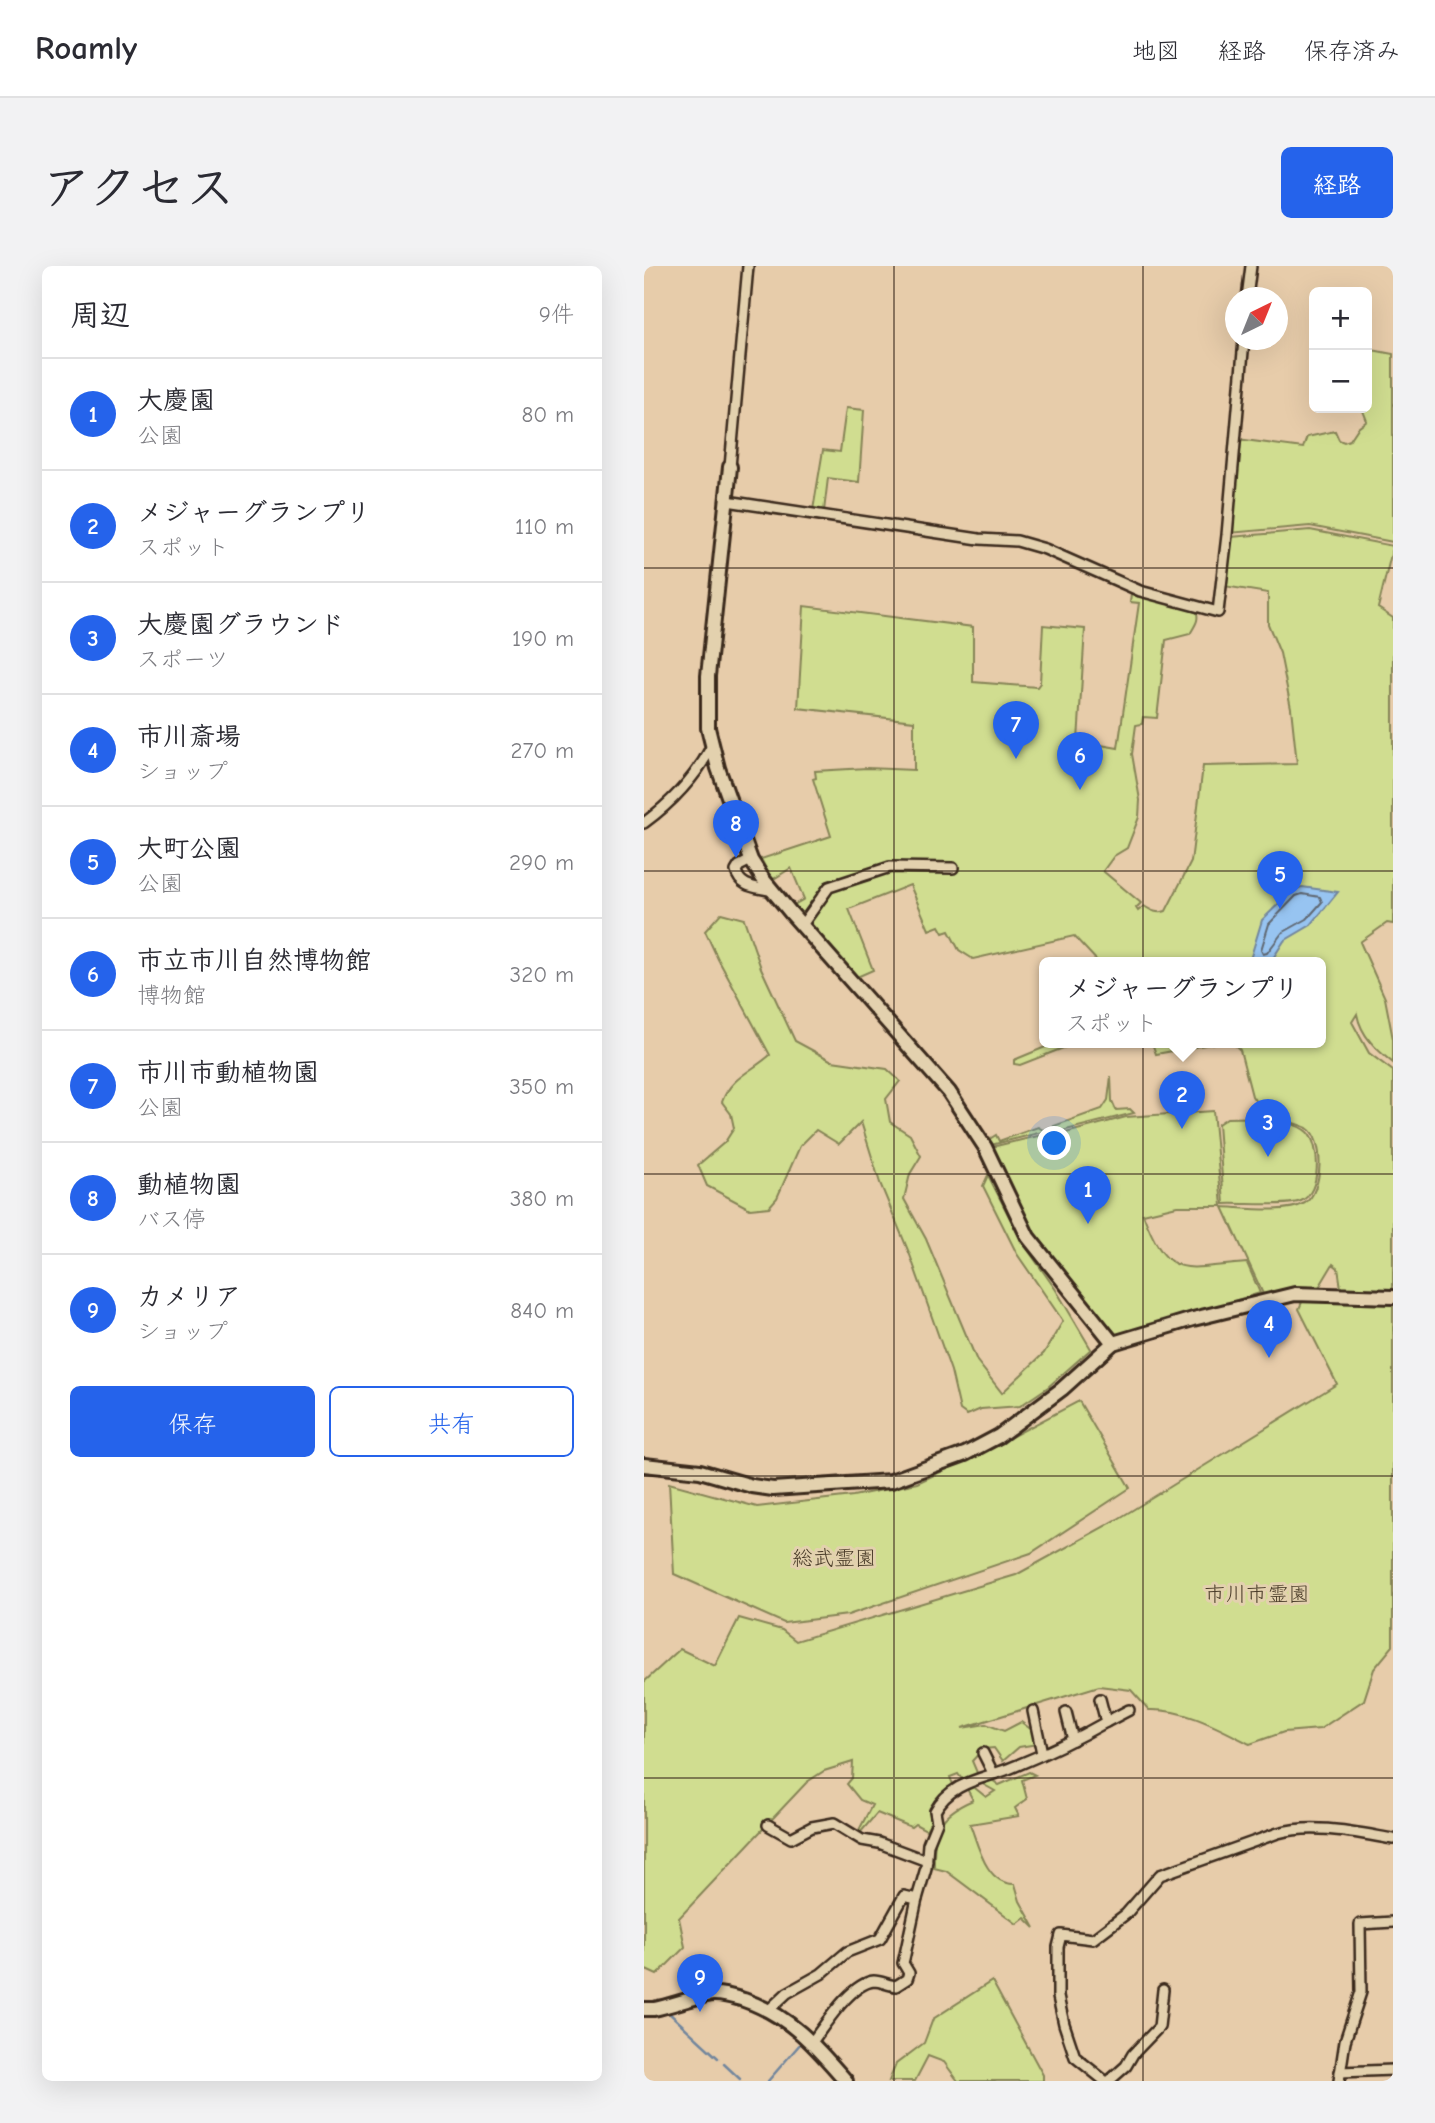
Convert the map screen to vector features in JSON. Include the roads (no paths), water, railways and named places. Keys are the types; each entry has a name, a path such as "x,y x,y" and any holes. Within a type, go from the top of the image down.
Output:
{"street":[{"path":"748,266 706,695 712,746 751,860 772,891 949,1092 985,1147 1028,1237 1113,1343"},
{"path":"1248,287 1251,266"},
{"path":"727,501 979,539 1017,541 1045,549 1140,591 1218,612 1243,350"},
{"path":"644,823 680,792 712,746"},
{"path":"751,860 737,869 739,880 746,885 772,891"},
{"path":"802,925 829,887 890,867 953,868"},
{"path":"644,1465 700,1471 752,1486 773,1489 891,1481 965,1454 999,1436 1062,1389 1113,1343 1295,1294 1393,1297"},
{"path":"1100,1699 1106,1722"},
{"path":"812,2042 835,2012 862,1985 872,1981 896,1986 907,1979 909,1973 903,1964 927,1861 928,1844 937,1822 935,1808 946,1795 979,1777 1012,1768 1073,1740 1129,1710"},
{"path":"1033,1711 1042,1753"},
{"path":"1066,1712 1073,1740"},
{"path":"983,1753 993,1773"},
{"path":"768,1825 791,1838 812,1827 834,1823 862,1840 879,1843 927,1861"},
{"path":"1163,1990 1159,2027 1133,2054 1126,2066 1107,2081 1075,2057 1064,2024 1058,1997 1058,1947 1061,1935 1093,1939 1126,1914 1160,1875 1278,1833 1316,1829 1393,1839"},
{"path":"770,2009 787,1993 821,1975 848,1952 880,1939 904,1896 917,1899"},
{"path":"1393,1922 1360,1924 1361,1992 1345,2041 1340,2077 1393,2070"},
{"path":"644,2009 714,1994 731,1996 770,2009 812,2042 846,2081"}],"water":[{"path":"1302,887 1338,892 1311,925 1284,941 1274,957 1251,957 1262,920 1293,890"}],"waterway":[{"path":"668,2012 718,2058"},
{"path":"768,2081 801,2043"},
{"path":"724,2064 740,2079"}],"place":[{"name":"市川市動植物園","path":"1016,759"},
{"name":"市立市川自然博物館","path":"1080,790"},
{"name":"動植物園","path":"736,858"},
{"name":"大町公園","path":"1280,909"},
{"name":"メジャーグランプリ","path":"1182,1129"},
{"name":"大慶園グラウンド","path":"1268,1157"},
{"name":"大慶園","path":"1088,1224"},
{"name":"市川斎場","path":"1269,1358"},
{"name":"カメリア","path":"700,2012"}],"park label":[{"name":"総武霊園","path":"834,1558"},
{"name":"市川市霊園","path":"1257,1594"}]}
